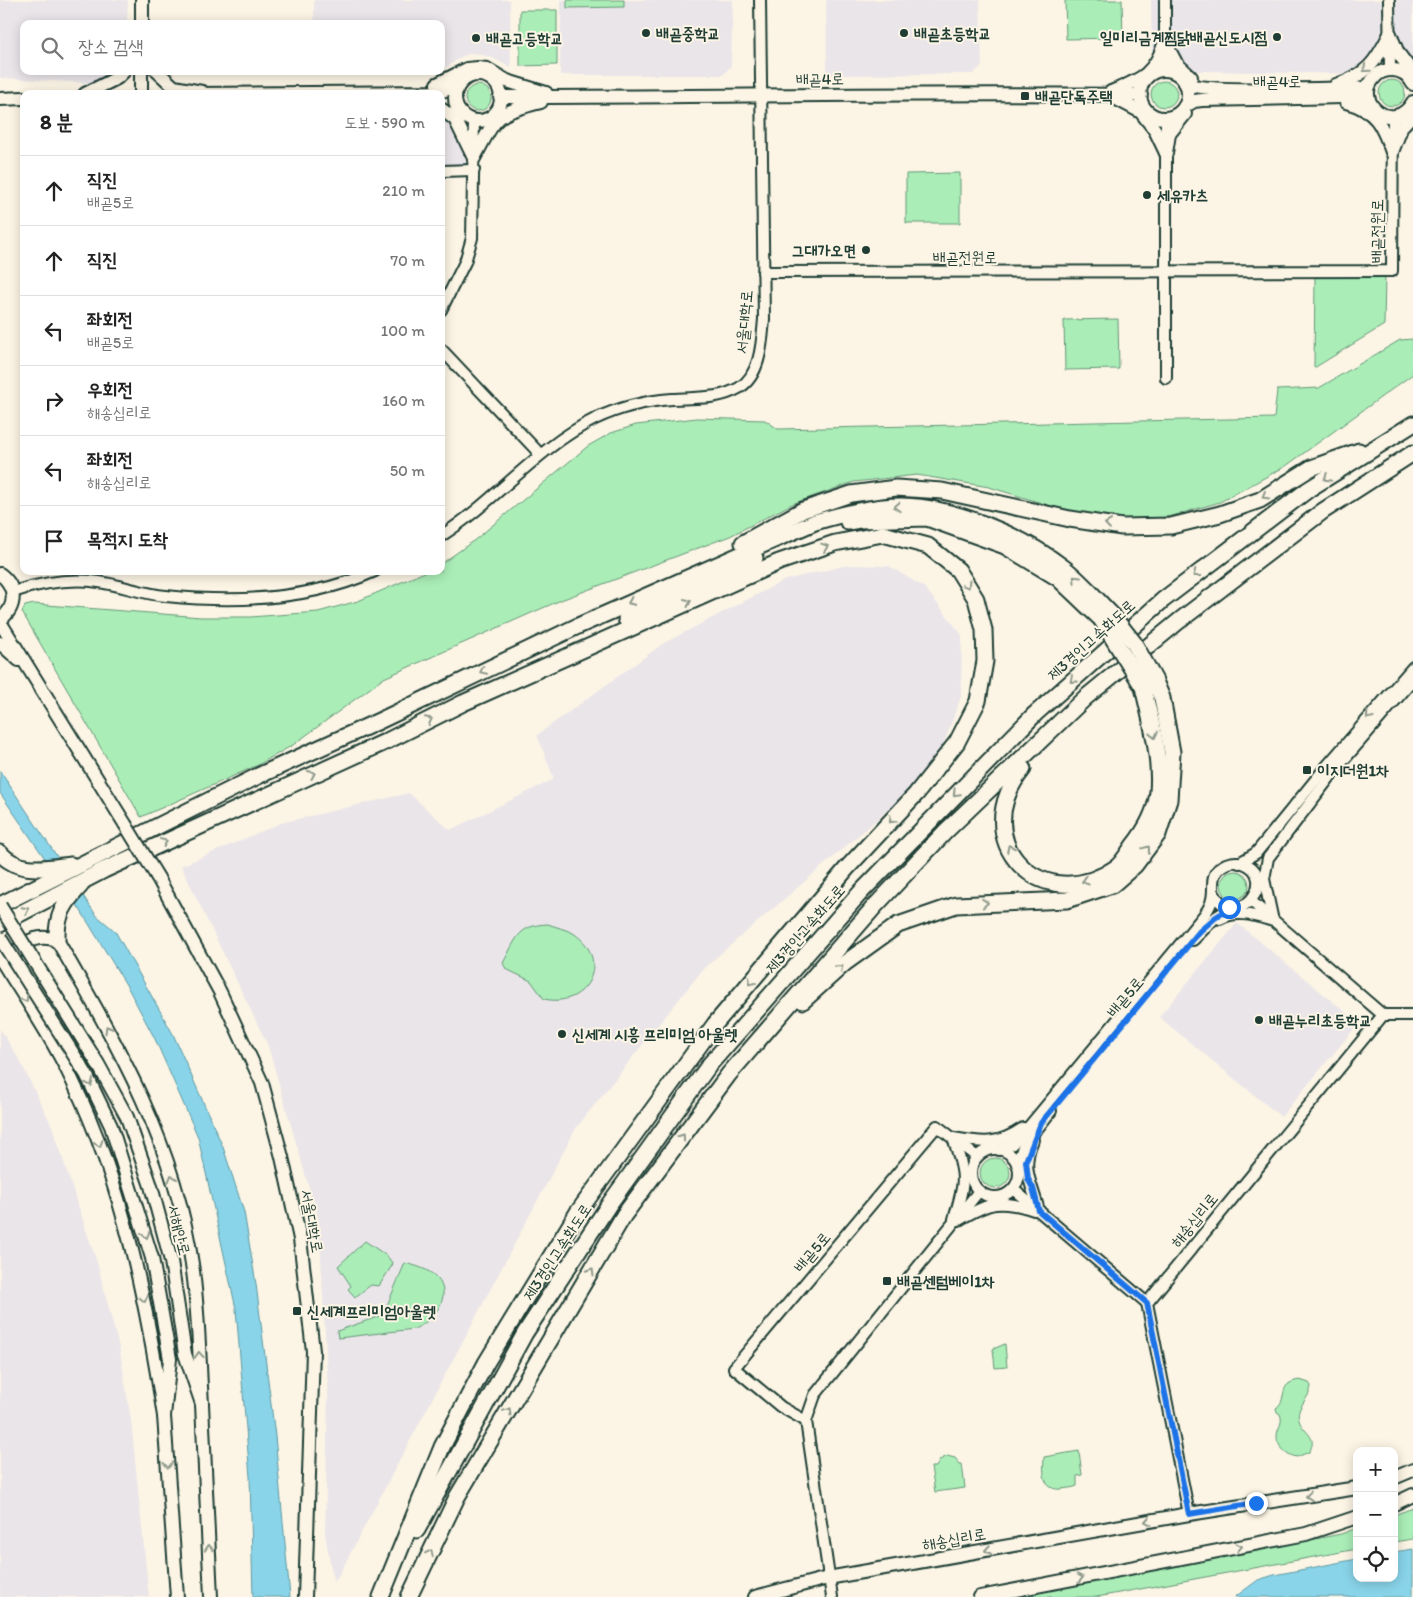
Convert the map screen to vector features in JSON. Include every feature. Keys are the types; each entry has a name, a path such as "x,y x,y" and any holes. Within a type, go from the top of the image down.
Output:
{"highway":[{"name":"제3경인고속화도로","path":"381,1597 525,1333 610,1203 710,1064 861,892 1036,714 1163,600 1309,489 1413,424"},
{"path":"655,592 802,510 851,494 896,488 942,491 1070,519 1122,526 1171,526 1220,514 1260,500 1311,468 1388,440"},
{"path":"409,1597 457,1497 624,1215 729,1074 875,906 945,832 1085,698 1179,621 1324,511 1413,453"},
{"path":"0,906 94,856 258,776 655,592 815,522 856,510 902,506 950,512 1009,535 1064,568 1106,616 1148,683 1162,698 1172,752 1169,800 1158,834 1135,865 1112,885 1067,900 956,905 898,925 845,963 793,1010 729,1074"},
{"path":"513,681 633,615 770,551 818,529 859,520 928,518 1005,546 1058,578 1106,616"},
{"path":"0,924 57,902 87,878 385,742 513,681 779,562 835,543 883,534 928,546 958,570 976,599 984,630 984,661 978,701 957,742 916,794 847,868 715,1024 578,1212 486,1363 442,1447 381,1597"},
{"path":"1085,698 1010,785 1003,815 1003,829 1008,848 1018,864 1047,882 1061,885 1085,883 1118,866 1146,830 1158,793 1155,742 1148,683"},
{"path":"0,852 20,867 36,868 80,864"},
{"path":"57,902 57,940"}],"main road":[{"path":"142,0 142,20"},
{"path":"1390,34 1412,79"},
{"path":"1328,92 1358,76 1372,65 1390,34"},
{"path":"1165,42 1185,72 1217,94 1179,120 1169,134 1166,153"},
{"path":"1107,94 1134,83 1151,72 1160,58 1165,42"},
{"path":"399,90 438,84 466,70 478,68 487,69 507,82 560,97"},
{"path":"1390,70 1404,73 1412,79"},
{"name":"배곧4로","path":"1165,71 1173,72 1194,88 1217,94 1328,92 1364,88 1370,84 1376,75 1390,70"},
{"path":"1165,71 1149,76 1144,82 1141,94 1143,106 1148,112 1155,116 1166,118"},
{"path":"93,90 120,75"},
{"path":"141,75 141,90"},
{"path":"161,75 174,88 186,90"},
{"path":"445,90 459,85 471,76 486,76 498,86 500,97 498,108 494,113 488,118 474,120 461,113 453,104 445,103"},
{"path":"1184,107 1188,97 1185,83"},
{"path":"1370,84 1368,96 1370,103"},
{"path":"457,107 456,92 459,85"},
{"path":"1328,92 1358,105 1377,118 1392,152"},
{"name":"배곧4로","path":"1328,92 1358,97 1370,103 1381,114 1393,116"},
{"name":"배곧4로","path":"500,97 987,93 1141,94"},
{"path":"1107,94 1141,112 1155,130 1166,153"},
{"name":"배곧4로","path":"1166,118 1176,115 1194,101 1217,94"},
{"path":"474,164 492,126 502,114 512,109 560,97"},
{"path":"0,98 20,98"},
{"path":"1392,152 1412,106"},
{"path":"1393,116 1404,113 1412,106"},
{"path":"445,112 455,119 474,164"},
{"path":"0,574 10,585 12,592 11,608 0,621"},
{"name":"서울대학로","path":"0,621 158,878 220,992 262,1083 282,1157 300,1239 313,1351 305,1597"},
{"path":"0,643 30,670"},
{"name":"서해안로","path":"0,906 98,1064 127,1117 151,1186 170,1261 185,1354 202,1404 211,1597"},
{"path":"9,972 10,960 20,948 31,940 45,936 57,940 121,1052 147,1106 173,1179 192,1264 202,1404"},
{"name":"서해안로","path":"0,938 86,1074 111,1126 152,1258 170,1359 164,1416 177,1597"},
{"path":"0,958 72,1080 95,1132 126,1224 149,1320 164,1416"},
{"path":"1398,1476 1413,1470"},
{"name":"해송십리로","path":"755,1597 828,1578 1189,1514 1353,1489"},
{"path":"1398,1502 1413,1495"},
{"path":"980,1597 1306,1534 1353,1518"}],"street":[{"name":"서울대학로","path":"445,533 475,512 540,454 567,434 597,418 623,409 673,399 710,398 740,388 750,379 760,349 764,319 760,0"},
{"path":"1165,0 1165,71"},
{"path":"1390,0 1390,70"},
{"name":"배곧전원로","path":"763,272 1392,271 1393,116"},
{"path":"1166,118 1166,378"},
{"path":"445,302 465,262 472,238 474,120"},
{"path":"445,170 474,164"},
{"path":"445,353 540,454"},
{"path":"99,582 102,575"},
{"path":"12,592 62,581 99,582 164,596 262,598 313,591 366,575"},
{"name":"배곧5로","path":"1188,941 1216,917 1232,907 1244,906 1251,901 1258,887 1256,878 1259,865 1270,847 1413,666"},
{"name":"배곧5로","path":"1188,941 1204,906 1206,879 1211,868 1225,858 1243,856 1252,850 1413,680"},
{"path":"1273,921 1264,879 1268,858 1329,770"},
{"name":"배곧5로","path":"806,1421 781,1407 734,1368 937,1126 978,1157 990,1150 1000,1150 1017,1141 1038,1121 1188,941 1208,911 1213,892 1213,878 1217,871 1228,863 1239,863 1256,853 1329,770"},
{"path":"1239,863 1249,867 1256,878"},
{"path":"1213,892 1222,903 1232,907"},
{"path":"1251,901 1383,1015 1413,1015"},
{"path":"1188,941 1230,915 1245,914 1273,921"},
{"name":"해송십리로","path":"1147,1303 1383,1015"},
{"path":"952,1225 962,1192 964,1175 953,1138 978,1143 998,1142 1038,1121"},
{"path":"1038,1121 1026,1161 1028,1179 1033,1188 1039,1211"},
{"name":"배곧5로","path":"1013,1189 1019,1178 1017,1164 1023,1147 1038,1121"},
{"path":"1000,1150 1012,1155 1017,1164"},
{"path":"978,1157 972,1171 972,1178 979,1191 995,1197 1003,1196 1013,1189 1147,1303 1189,1514"},
{"path":"832,1597 806,1421 815,1395 979,1191"},
{"path":"952,1225 991,1203 1014,1203 1039,1211"}],"shaded area":[{"path":"0,0 128,0 127,20 20,20 20,75 111,75 96,82 88,83 0,78"},
{"name":"배곧고등학교","path":"314,0 510,0 511,68 491,57 473,53 463,56 445,68 445,20 314,20"},
{"name":"배곧중학교","path":"561,0 733,0 731,66 723,75 560,75"},
{"name":"배곧초등학교","path":"826,0 980,0 982,66 973,74 827,75"},
{"path":"1151,0 1413,0 1413,75 1152,70"},
{"path":"445,116 465,137 466,166 445,166"},
{"path":"848,565 889,566 925,588 962,635 961,697 941,751 902,798 704,968 576,1128 334,1584 325,1534 328,1390 319,1222 268,1046 181,866 281,823 409,793 450,830 554,779 537,735 664,643 785,580"},
{"name":"배곧누리초등학교","path":"1237,923 1359,1023 1281,1117 1159,1017"},
{"path":"0,1029 19,1059 52,1126 98,1266 120,1351 131,1420 149,1597 0,1597"}],"green space":[{"path":"567,0 624,0 624,7 567,8"},
{"path":"1065,0 1122,0 1123,38 1066,39"},
{"path":"520,10 557,10 557,65 520,66"},
{"path":"1392,80 1402,83 1405,93 1402,103 1392,106 1382,103 1379,93 1382,83"},
{"path":"1164,81 1173,85 1177,94 1173,103 1164,107 1155,103 1151,94 1155,85"},
{"path":"478,85 487,89 491,98 487,107 478,111 469,107 465,98 469,89"},
{"path":"960,173 960,223 906,223 906,174"},
{"path":"1315,276 1385,277 1384,325 1314,368"},
{"path":"1118,319 1119,369 1065,370 1064,320"},
{"path":"1413,339 1413,374 1286,466 1220,502 1172,516 1128,522 1081,515 989,487 917,475 854,482 792,504 730,536 561,600 384,678 293,745 258,765 141,817 22,612 25,606 34,604 201,617 250,617 318,612 358,601 418,575 445,575 445,561 476,539 588,446 611,433 636,425 697,418 765,420 778,429 1274,418 1277,390 1319,388 1400,340"},
{"path":"1235,871 1245,875 1249,885 1245,895 1235,899 1225,895 1221,885 1225,875"},
{"path":"548,924 573,933 585,943 591,955 593,968 590,979 583,989 573,996 560,1000 544,999 531,981 506,969 503,963 519,935 530,927"},
{"path":"995,1158 1006,1162 1010,1173 1006,1184 995,1188 984,1184 980,1173 984,1162"},
{"path":"365,1241 387,1256 393,1264 379,1286 371,1285 355,1297 348,1289 351,1286 338,1266"},
{"path":"405,1263 430,1272 442,1285 442,1301 434,1315 421,1326 414,1329 338,1338 337,1331 383,1315"},
{"path":"1005,1344 1007,1367 995,1368 993,1349"},
{"path":"1300,1380 1309,1383 1311,1386 1298,1415 1301,1424 1311,1438 1312,1447 1309,1452 1297,1457 1286,1453 1278,1443 1277,1436 1281,1417 1276,1408 1282,1400 1288,1384"},
{"path":"1079,1451 1082,1475 1077,1476 1077,1486 1055,1489 1047,1484 1044,1474 1044,1457"},
{"path":"947,1456 955,1458 962,1464 965,1488 935,1492 931,1467 936,1467 940,1460"},
{"path":"1413,1508 1413,1539 1398,1541 1398,1514"},
{"path":"1353,1530 1353,1550 1097,1597 1016,1597 1341,1534"}],"water":[{"path":"0,771 96,915 115,931 173,1034 223,1147 244,1212 256,1284 275,1436 290,1597 253,1597 250,1477 236,1309 198,1137 155,1039 128,988 81,911 0,793"},
{"path":"1413,1549 1413,1597 1235,1597 1258,1580 1274,1575 1353,1560 1353,1582 1398,1582 1398,1551"}],"place":[{"name":"배곧중학교","path":"646,33"},
{"name":"배곧초등학교","path":"904,33"},
{"name":"일미리금계찜닭배곧신도시점","path":"1277,37"},
{"name":"배곧고등학교","path":"476,38"},
{"name":"배곧단독주택","path":"1025,96"},
{"name":"세유카츠","path":"1147,195"},
{"name":"그대가오면","path":"866,250"},
{"name":"이지더원1차","path":"1307,770"},
{"name":"배곧누리초등학교","path":"1259,1020"},
{"name":"신세계 시흥 프리미엄 아울렛","path":"562,1034"},
{"name":"배곧센텀베이1차","path":"887,1281"},
{"name":"신세계프리미엄아울렛","path":"297,1311"}],"route":[{"path":"1229,907 1232,907 1226,909 1200,931 1041,1123 1029,1150 1026,1172 1033,1188 1039,1211 1147,1303 1189,1514 1256,1503"}]}
